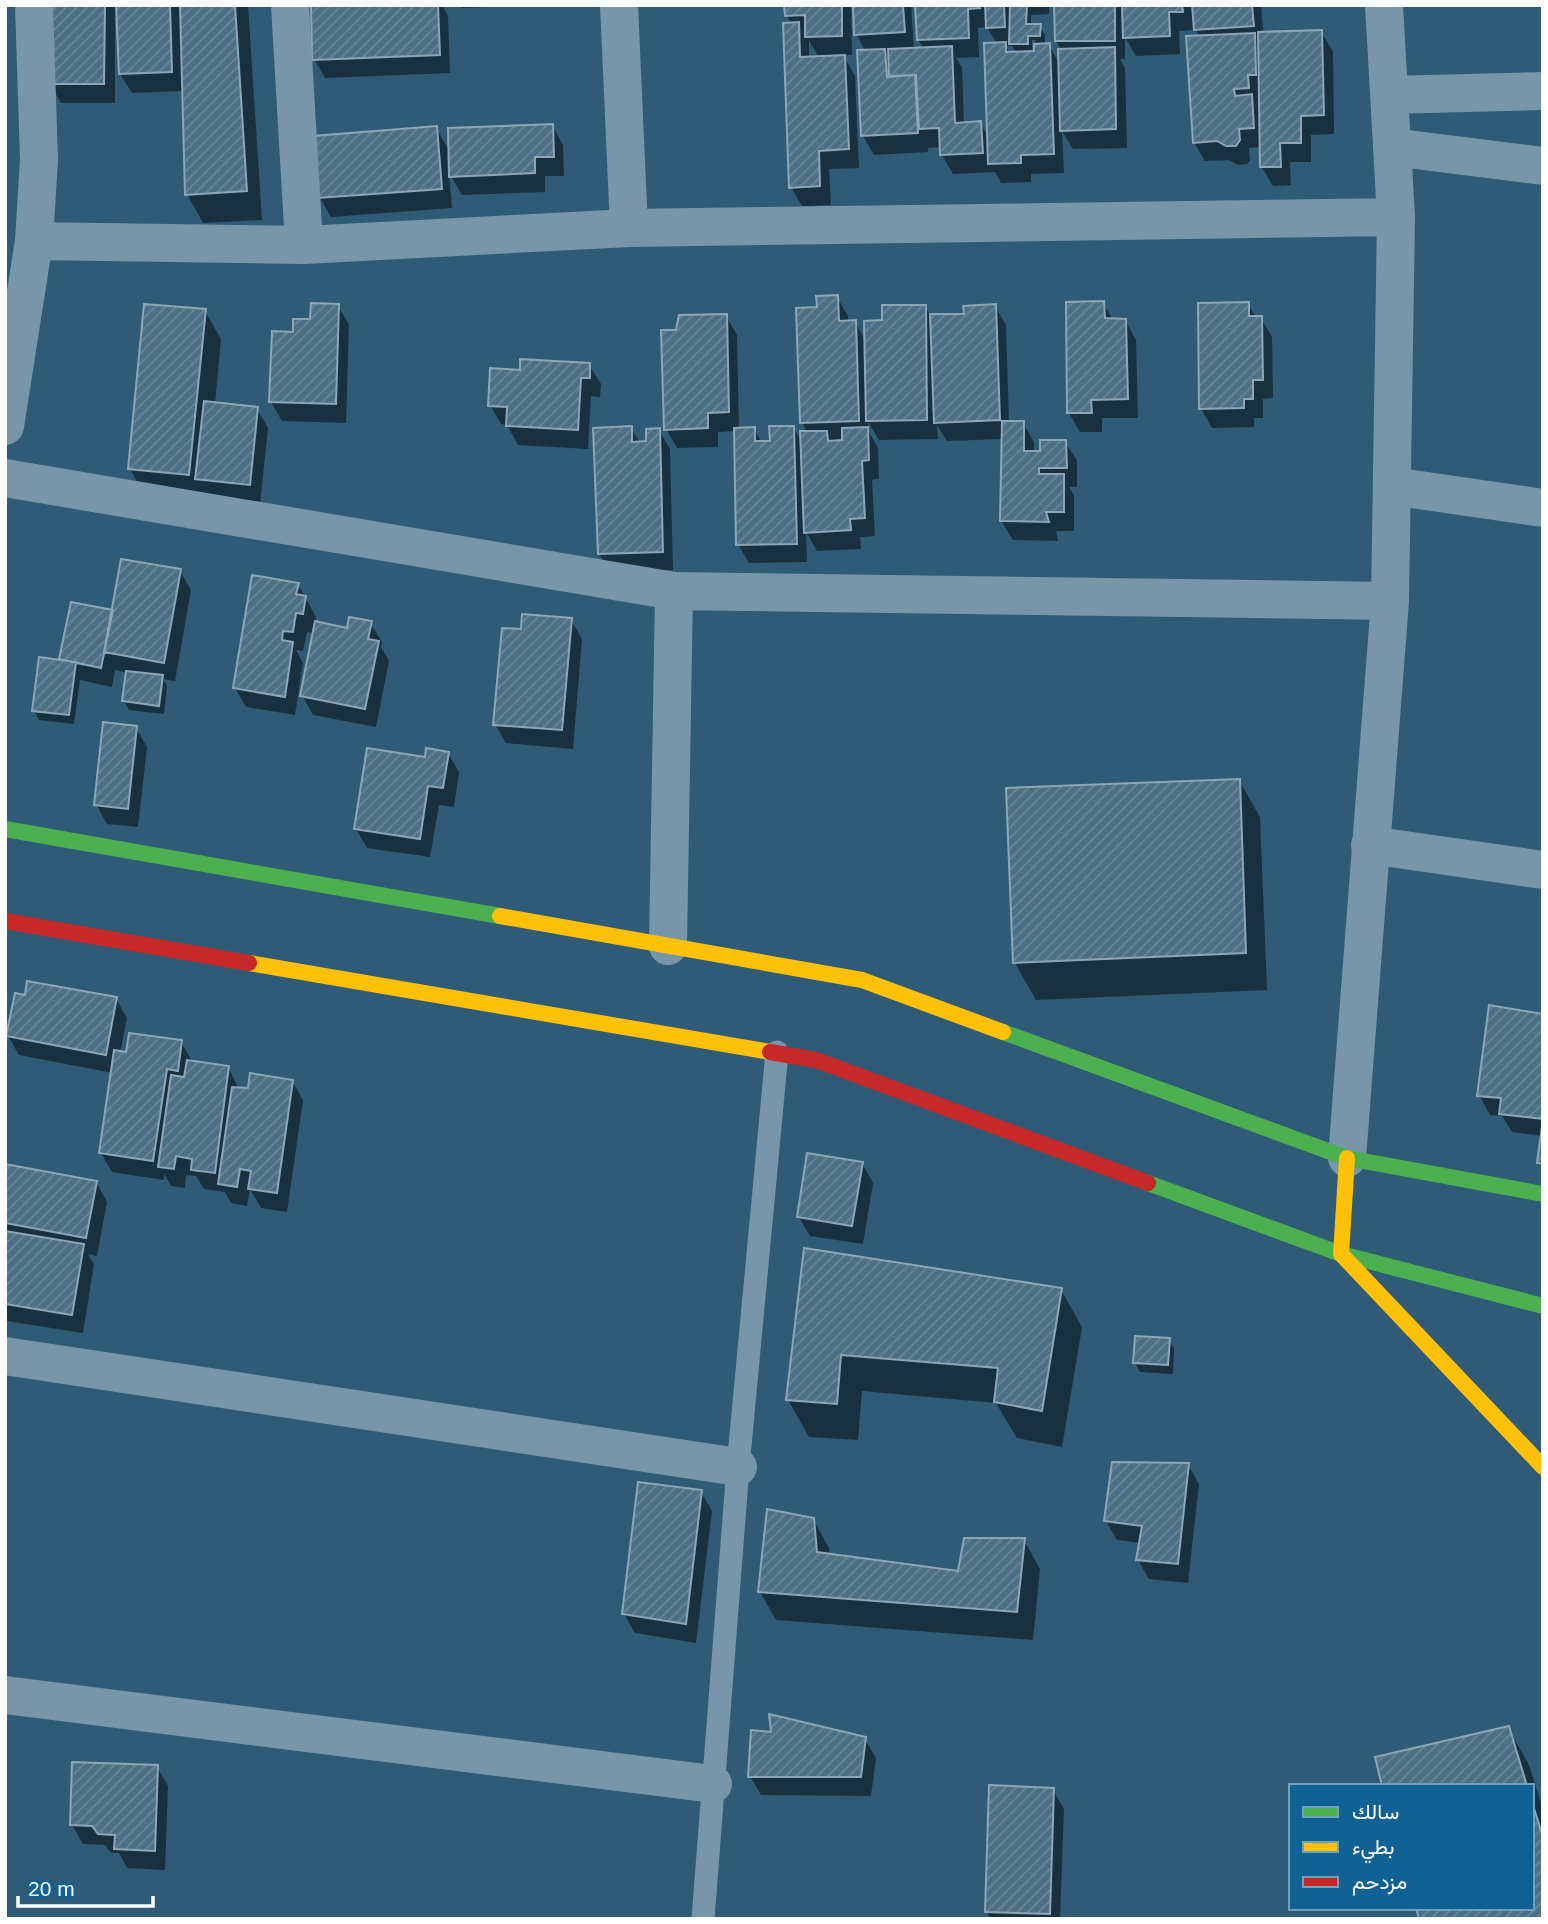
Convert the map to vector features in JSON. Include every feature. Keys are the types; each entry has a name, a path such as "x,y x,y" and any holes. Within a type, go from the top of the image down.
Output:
{"main road":[{"path":"5,830 862,980 1347,1158 1543,1194"},
{"path":"5,921 816,1060 1340,1254 1543,1306"},
{"path":"1347,1158 1340,1254 1543,1467"}],"street":[{"path":"5,426 34,242 22,159 34,5"},
{"path":"290,5 304,245"},
{"path":"619,5 629,228"},
{"path":"1347,1158 1390,601 1396,217 1384,5"},
{"path":"1389,95 1543,91"},
{"path":"1392,147 1543,166"},
{"path":"34,242 304,245 629,228 1396,217"},
{"path":"5,478 674,591 1390,601"},
{"path":"1392,486 1543,508"},
{"path":"668,946 674,591"},
{"path":"1370,845 1543,870"},
{"path":"5,1356 738,1467"},
{"path":"5,1695 713,1784"}],"lane":[{"path":"703,1919 738,1467 777,1052"}],"building":[{"path":"49,5 105,5 104,84 48,84"},
{"path":"116,5 170,5 172,72 119,74"},
{"path":"180,5 235,5 247,191 185,195"},
{"path":"311,5 438,5 440,55 312,60"},
{"path":"784,5 842,5 842,36 805,37 805,15 785,16"},
{"path":"853,5 903,5 905,32 854,35"},
{"path":"915,5 979,5 980,8 968,9 969,38 917,40"},
{"path":"985,5 1004,5 1005,27 986,28"},
{"path":"1010,5 1027,6 1026,24 1041,24 1040,36 1028,36 1028,44 1009,44"},
{"path":"1054,5 1115,5 1115,41 1055,41"},
{"path":"1122,5 1182,5 1183,12 1169,12 1170,36 1123,38"},
{"path":"1192,5 1252,5 1254,26 1194,30"},
{"path":"799,22 800,57 845,55 849,149 819,151 820,186 789,188 783,23"},
{"path":"1322,30 1324,115 1301,116 1301,143 1280,143 1281,167 1260,167 1258,32"},
{"path":"1255,33 1256,75 1248,75 1249,88 1234,89 1235,96 1252,94 1254,128 1239,129 1240,140 1236,146 1226,146 1217,141 1193,143 1186,36"},
{"path":"1006,42 1006,52 1034,51 1034,44 1050,43 1054,154 1021,155 1021,163 988,164 984,43"},
{"path":"952,46 955,123 981,121 983,153 940,155 939,128 919,129 916,75 889,76 888,49"},
{"path":"1115,47 1116,129 1060,131 1058,49"},
{"path":"885,49 887,77 915,75 918,133 861,136 857,50"},
{"path":"553,124 554,157 535,157 535,173 449,177 448,128"},
{"path":"437,126 442,189 318,198 313,136"},
{"path":"838,295 839,321 856,320 859,421 800,423 796,308 817,307 816,296"},
{"path":"1104,301 1105,318 1126,319 1128,399 1091,400 1092,413 1067,413 1066,302"},
{"path":"1249,302 1249,316 1262,316 1263,380 1253,380 1253,399 1244,399 1244,408 1199,409 1198,303"},
{"path":"311,303 339,304 336,404 269,402 272,331 293,332 293,319 310,319"},
{"path":"144,304 206,309 189,475 128,469"},
{"path":"996,304 1000,420 934,423 930,314 964,314 963,306"},
{"path":"882,305 926,305 927,420 866,421 864,321 882,320"},
{"path":"727,314 729,412 708,413 708,428 664,430 661,330 676,330 679,315"},
{"path":"520,359 590,363 590,378 581,378 578,430 506,426 507,407 488,406 490,368 520,370"},
{"path":"204,401 258,407 250,485 195,479"},
{"path":"1002,421 1024,421 1024,451 1040,451 1040,440 1066,440 1067,468 1039,468 1039,474 1064,474 1064,512 1046,512 1049,522 1000,521"},
{"path":"632,426 632,442 646,441 646,429 660,428 663,552 598,554 593,428"},
{"path":"769,426 794,426 797,544 736,545 734,428 755,427 755,441 770,441"},
{"path":"868,427 869,460 862,461 865,518 850,519 851,530 804,533 800,431 827,431 828,441 842,440 842,428"},
{"path":"121,559 181,569 164,663 104,652"},
{"path":"252,575 299,583 296,594 306,596 303,614 296,613 293,632 283,631 282,640 293,642 285,697 233,688"},
{"path":"71,602 113,610 101,668 59,659"},
{"path":"522,614 572,618 562,730 493,725 502,628 521,629"},
{"path":"349,617 372,621 368,639 379,641 365,709 300,696 315,621 347,628"},
{"path":"39,657 76,662 69,715 32,711"},
{"path":"126,671 163,675 159,706 122,701"},
{"path":"103,722 137,726 128,809 94,805"},
{"path":"367,748 425,757 426,748 449,752 443,788 428,786 420,839 354,829"},
{"path":"1240,779 1246,953 1013,963 1006,788"},
{"path":"27,981 117,997 106,1055 6,1036 15,993 25,995"},
{"path":"1489,1005 1543,1014 1543,1119 1499,1114 1501,1098 1477,1096"},
{"path":"129,1033 182,1040 178,1071 167,1069 153,1161 99,1153 114,1050 126,1052"},
{"path":"187,1060 229,1066 215,1173 191,1170 192,1159 176,1156 174,1169 158,1167 171,1075 184,1077"},
{"path":"250,1073 293,1080 277,1193 248,1189 251,1171 240,1169 237,1187 218,1184 232,1087 248,1088"},
{"path":"1543,1119 1543,1164 1537,1163"},
{"path":"807,1153 863,1162 852,1226 797,1217"},
{"path":"5,1164 97,1181 86,1238 5,1223"},
{"path":"5,1231 84,1244 72,1315 5,1304"},
{"path":"804,1248 1062,1288 1042,1411 994,1402 998,1368 841,1355 837,1404 786,1400"},
{"path":"1135,1336 1170,1338 1168,1365 1133,1363"},
{"path":"1112,1462 1189,1463 1178,1564 1136,1560 1142,1526 1104,1521"},
{"path":"638,1482 702,1490 686,1624 622,1614"},
{"path":"767,1509 814,1518 817,1552 958,1571 964,1538 1025,1538 1017,1612 758,1592"},
{"path":"769,1714 866,1737 861,1777 748,1777 751,1730 771,1732"},
{"path":"1509,1726 1526,1784 1382,1784 1375,1757"},
{"path":"72,1762 158,1765 155,1851 114,1849 115,1835 98,1834 92,1826 70,1825"},
{"path":"989,1785 1054,1788 1050,1914 985,1912"},
{"path":"1534,1808 1543,1837 1543,1919 1419,1919 1417,1910 1534,1910"}],"traffic: fast":[{"path":"5,829 500,916"},
{"path":"1003,1032 1347,1158 1543,1194"},
{"path":"1148,1183 1341,1254 1543,1306"}],"traffic: slow":[{"path":"500,916 862,980 1003,1032"},
{"path":"249,963 770,1052"},
{"path":"1347,1158 1341,1254 1543,1467"}],"traffic: jam":[{"path":"5,921 249,963"},
{"path":"770,1052 816,1060 1148,1183"}]}
